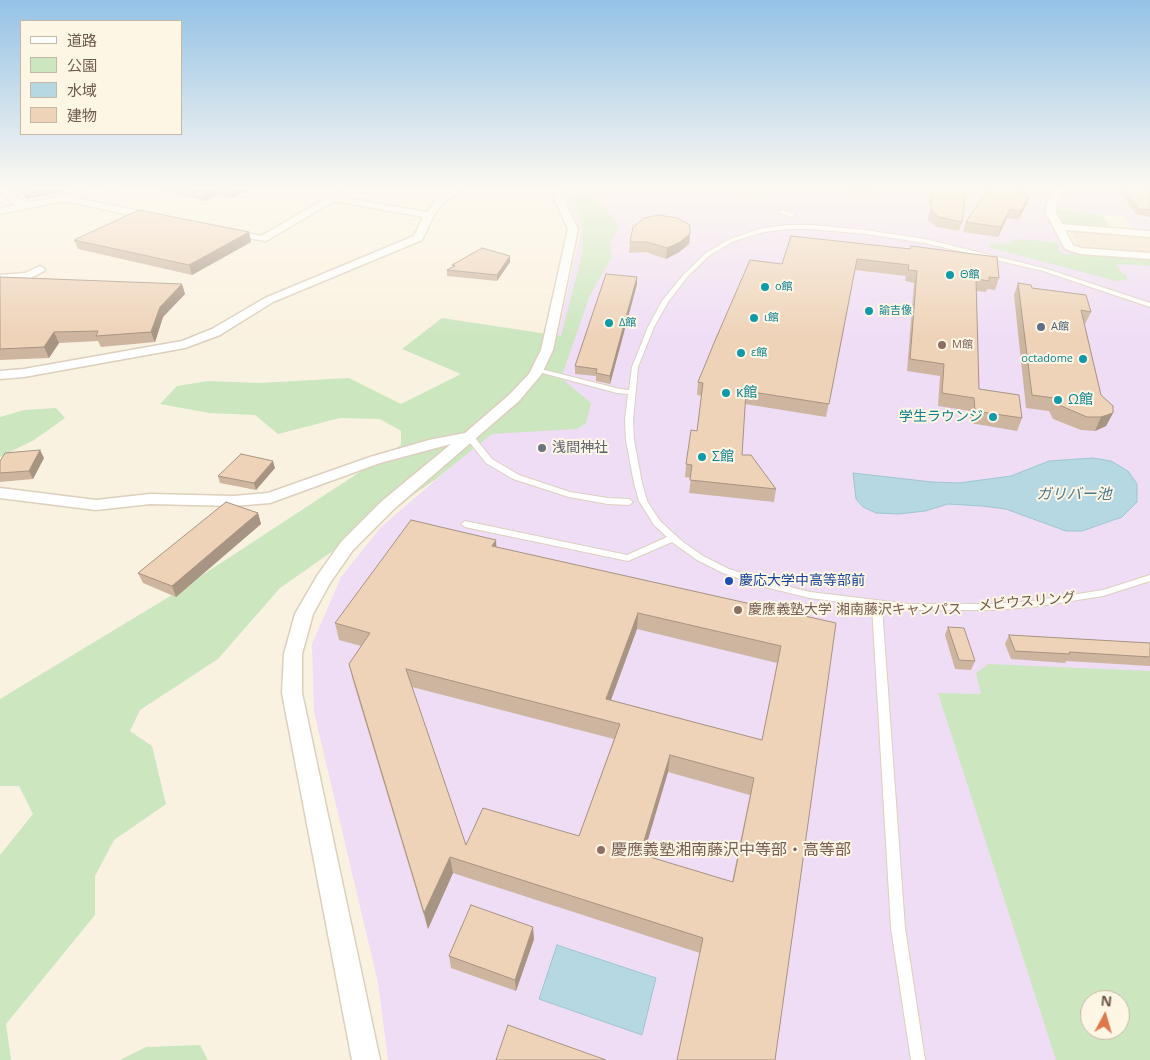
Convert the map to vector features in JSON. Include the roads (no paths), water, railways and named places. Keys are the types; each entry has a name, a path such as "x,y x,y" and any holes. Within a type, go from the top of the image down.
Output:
{"street":[{"path":"0,374 24,373 185,344 216,332 269,300 418,237"},
{"path":"366,1060 292,693 293,654 304,614 323,580 347,546 388,505 514,398 535,375 547,350 571,237"},
{"path":"1064,237 1069,247 1073,249 1150,256"},
{"path":"0,278 27,276 40,269"},
{"path":"0,493 96,505 150,499 234,501 270,498 374,460 434,443 469,436"}],"lane":[{"name":"メビウスリング","path":"742,237 729,242 701,260 675,288 656,316 635,367 631,392 630,440 638,483 643,501 657,523 673,538 708,563 764,584 810,595 909,607 991,607 1033,604 1103,593 1150,578"},
{"path":"901,248 902,237"},
{"name":"メビウスリング","path":"904,237 964,249 1045,270 1150,305"},
{"path":"537,370 620,391 631,392"},
{"path":"469,436 489,461 516,477 569,494 608,501 629,502"},
{"path":"465,524 628,558 673,538"},
{"path":"877,604 898,928 918,1060"}],"water":[{"name":"ガリバー池","path":"1093,458 1111,461 1128,471 1137,484 1137,502 1122,517 1082,531 1066,531 1006,509 948,504 925,511 899,514 876,513 863,507 856,499 853,473 932,482 959,483 1011,476 1049,461"},
{"path":"557,945 656,978 642,1035 539,999"}],"place":[{"name":"Θ館","path":"950,275"},
{"name":"ο館","path":"765,287"},
{"name":"諭吉像","path":"869,311"},
{"name":"ι館","path":"754,318"},
{"name":"Δ館","path":"609,323"},
{"name":"A館","path":"1041,327"},
{"name":"Μ館","path":"942,345"},
{"name":"ε館","path":"741,353"},
{"name":"octadome","path":"1083,359"},
{"name":"κ館","path":"726,393"},
{"name":"Ω館","path":"1058,400"},
{"name":"学生ラウンジ","path":"993,417"},
{"name":"浅間神社","path":"542,448"},
{"name":"Σ館","path":"702,457"},
{"name":"慶応大学中高等部前","path":"729,581"},
{"name":"慶應義塾大学 湘南藤沢キャンパス","path":"738,610"},
{"name":"慶應義塾湘南藤沢中等部・高等部","path":"601,850"}]}
